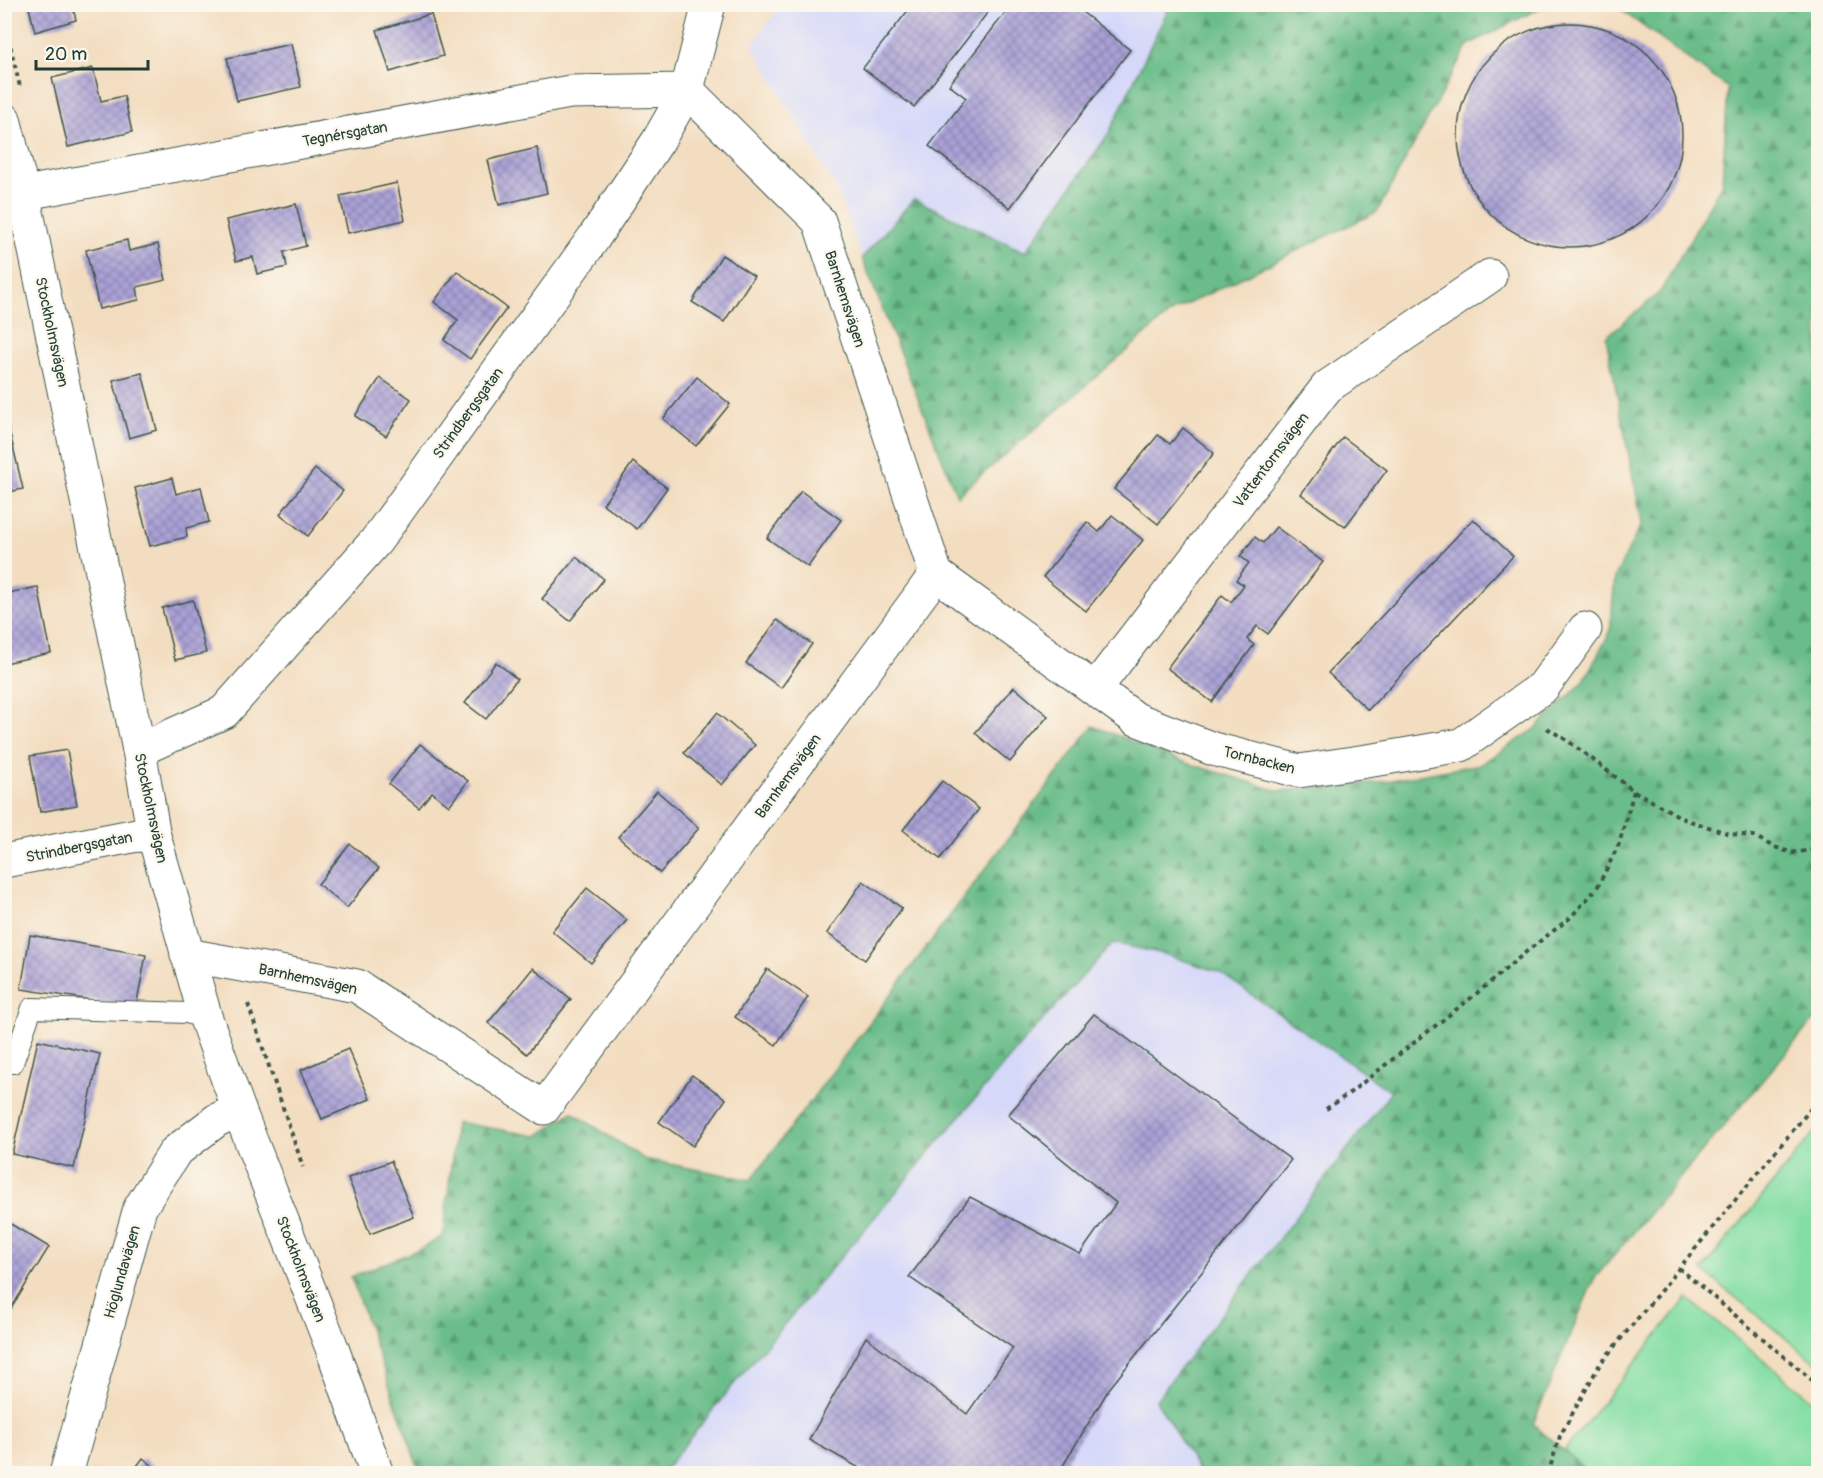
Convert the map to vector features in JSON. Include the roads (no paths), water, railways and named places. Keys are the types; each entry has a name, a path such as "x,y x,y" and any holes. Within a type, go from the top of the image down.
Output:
{"street":[{"name":"Strindbergsgatan","path":"139,750 224,712 376,541 593,239 658,141 687,90 709,4"},
{"name":"Tegnérsgatan","path":"14,195 570,92 687,90"},
{"name":"Barnhemsvägen","path":"187,955 357,986 544,1108 936,574 819,221 687,90"},
{"name":"Stockholmsvägen","path":"4,119 14,195 139,750 154,836 206,1019 332,1348 376,1473"},
{"name":"Vattentornsvägen","path":"1095,689 1326,387 1490,276"},
{"name":"Tornbacken","path":"936,574 1136,719 1213,749 1299,771 1461,745 1543,687 1585,629"},
{"name":"Strindbergsgatan","path":"4,861 137,835 154,836"},
{"name":"Höglundavägen","path":"66,1473 140,1208 175,1152 217,1120 239,1110"}],"lane":[{"path":"13,1063 32,1008 187,1013 206,1019"}]}
